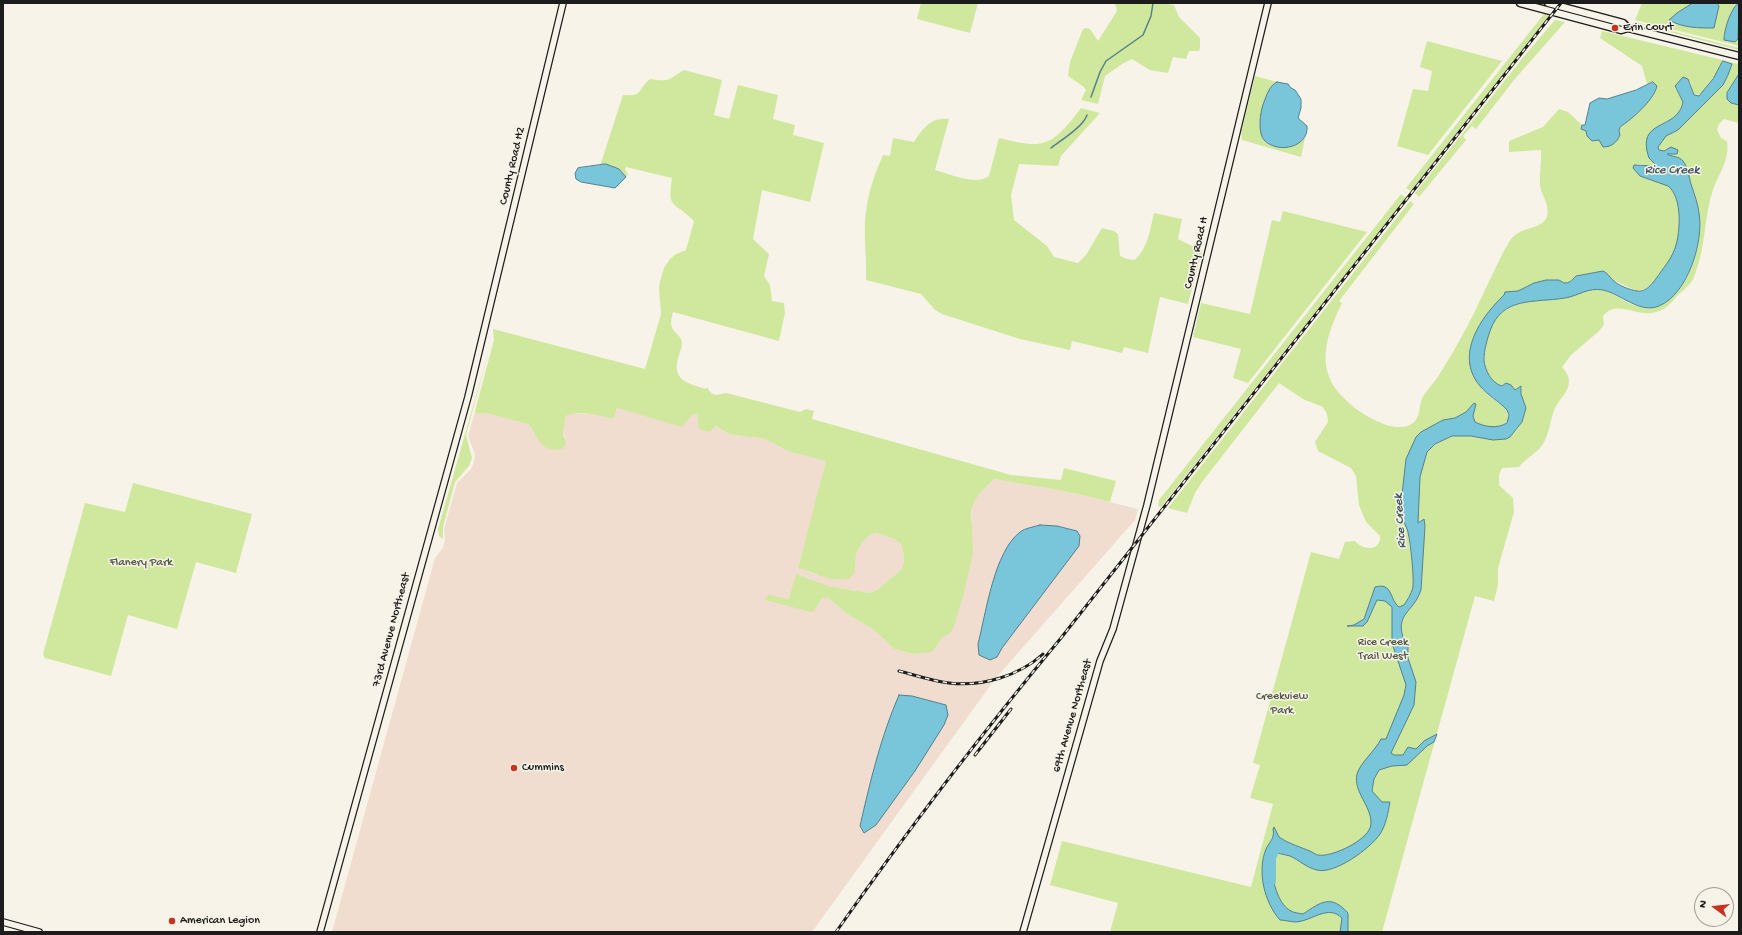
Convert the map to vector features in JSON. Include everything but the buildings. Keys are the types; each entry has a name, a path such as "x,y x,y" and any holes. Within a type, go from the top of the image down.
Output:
{"main road":[{"path":"1520,3 1621,30 1628,28 1739,56"},
{"path":"1548,3 1624,23 1628,28"}],"street":[{"name":"County Road H2","path":"484,334 563,3"},
{"name":"County Road H","path":"1147,508 1268,3"},
{"name":"73rd Avenue Northeast","path":"320,932 484,334"},
{"name":"69th Avenue Northeast","path":"1023,932 1100,660 1112,630 1147,508"},
{"path":"3,922 39,932"}],"shaded area":[{"path":"617,408 682,426 693,414 696,414 698,416 698,427 710,432 716,426 729,434 765,439 790,452 827,461 798,567 817,575 855,572 856,554 862,543 870,535 877,533 894,539 900,543 903,550 904,562 902,569 877,590 869,593 816,583 807,577 789,599 770,595 815,610 822,598 828,598 847,614 874,630 894,649 913,654 935,649 945,635 972,520 971,509 979,494 994,479 1064,491 1138,509 1135,520 995,679 812,932 332,932 435,558 443,548 445,539 444,529 457,483 471,469 474,462 475,454 468,436 475,411 477,414 486,413 528,424 538,439 566,439 563,432 566,416 572,413 592,414 614,419"}],"green space":[{"path":"921,3 978,3 970,33 917,19"},
{"path":"1115,3 1161,3 1174,5 1179,17 1200,38 1199,51 1189,51 1186,59 1173,57 1168,73 1150,70 1132,59 1105,76 1098,104 1081,100 1086,90 1068,76 1070,62 1083,29 1090,29 1098,41 1117,11"},
{"path":"1642,3 1739,3 1739,46 1635,20"},
{"path":"1544,14 1549,16 1411,191 1406,188"},
{"path":"1555,20 1565,22 1514,80 1476,129 1472,126 1463,136 1466,140 1419,197 1415,193 1521,60"},
{"path":"1636,22 1739,48 1739,50 1639,24"},
{"path":"1602,31 1739,64 1739,74 1727,93 1727,99 1731,103 1739,105 1739,123 1724,119 1719,124 1717,130 1721,138 1727,141 1728,148 1710,200 1702,251 1692,281 1669,305 1656,312 1647,313 1616,309 1603,316 1604,325 1571,355 1562,367 1567,373 1569,385 1555,408 1543,444 1519,467 1502,468 1499,475 1499,485 1513,498 1514,512 1498,568 1498,585 1494,601 1475,596 1382,932 1110,932 1118,903 1050,885 1062,841 1251,887 1273,804 1250,798 1260,765 1253,763 1311,552 1339,559 1345,542 1355,541 1366,548 1370,548 1378,545 1380,541 1380,536 1366,522 1359,505 1356,476 1351,468 1318,451 1315,442 1328,422 1327,414 1323,407 1303,399 1279,383 1202,482 1195,493 1187,513 1168,508 1410,201 1414,204 1339,301 1342,303 1329,335 1326,361 1329,378 1333,385 1357,410 1377,421 1397,427 1406,427 1415,421 1418,416 1422,398 1437,378 1460,340 1509,242 1518,233 1543,223 1546,219 1548,212 1540,186 1541,150 1509,152 1509,141 1543,127 1559,109 1568,112 1582,125 1581,129 1586,131 1587,136 1619,131 1629,118 1655,92 1653,82 1647,84 1642,66 1600,38","holes":["1723,61 1731,63 1728,75 1723,85 1678,130 1666,136 1658,147 1659,150 1664,151 1666,148 1667,155 1681,160 1687,172 1697,201 1700,225 1699,237 1690,272 1677,291 1665,301 1639,306 1630,304 1612,294 1598,289 1565,298 1534,301 1522,304 1512,307 1496,318 1490,327 1487,339 1485,358 1487,371 1494,382 1498,385 1511,385 1515,390 1518,387 1522,387 1521,392 1525,407 1524,416 1516,431 1509,436 1494,439 1459,435 1449,437 1437,443 1427,452 1420,473 1418,490 1418,523 1423,518 1425,526 1421,581 1410,550 1408,530 1401,517 1406,459 1434,425 1443,420 1455,418 1466,412 1474,403 1476,404 1472,416 1475,422 1498,427 1502,426 1508,420 1506,410 1482,389 1474,376 1470,362 1470,355 1473,342 1477,335 1498,306 1505,292 1518,291 1546,280 1559,280 1564,283 1568,283 1576,276 1595,272 1637,291 1643,290 1654,282 1668,264 1676,246 1679,229 1677,202 1671,189 1661,183 1640,176 1637,164 1657,166 1649,136 1657,127 1673,118 1681,109 1683,102 1675,88 1690,81 1694,95 1701,94 1716,74"]},
{"path":"1427,41 1502,61 1428,155 1397,146 1413,89 1428,91 1432,71 1420,67"},
{"path":"684,70 722,80 714,115 729,119 738,85 778,95 773,119 795,125 793,135 824,143 810,202 762,190 753,239 769,254 764,276 770,285 772,301 784,303 785,313 779,341 673,312 671,325 682,341 677,370 682,379 692,385 706,389 707,387 713,394 726,393 800,412 806,409 814,411 812,419 1011,475 1061,480 1064,468 1116,481 1110,502 1064,491 994,479 979,494 971,509 973,553 964,593 954,626 951,632 941,639 935,649 931,652 913,654 894,649 874,630 847,614 828,598 822,598 815,610 811,612 765,600 766,597 770,595 789,599 796,574 828,586 869,593 877,590 902,569 904,562 903,550 900,543 894,539 877,533 870,535 862,543 856,554 855,572 849,579 828,578 798,568 826,461 790,452 765,439 729,434 716,426 710,432 701,430 698,427 698,416 696,414 693,414 682,427 617,408 614,419 583,413 571,414 566,416 563,432 566,444 562,449 554,450 549,449 540,443 528,424 486,413 477,414 475,411 494,340 493,329 645,369 661,314 659,288 664,268 670,259 676,254 686,250 694,221 671,200 672,178 626,167 625,170 628,174 626,177 615,167 600,166 623,95 637,94 650,79 666,80"},
{"path":"1255,76 1277,82 1271,86 1264,109 1262,123 1263,139 1271,146 1283,147 1296,144 1305,138 1301,157 1242,140 1241,134"},
{"path":"1081,108 1100,113 1061,156 1058,166 1019,164 1011,195 1014,220 1047,246 1054,257 1078,263 1086,255 1102,228 1114,231 1118,234 1120,256 1135,260 1146,244 1154,213 1182,219 1178,239 1202,251 1188,304 1160,297 1148,353 1124,347 1122,353 1072,341 1070,350 1020,339 942,314 934,309 921,294 866,280 865,223 868,198 883,155 890,156 893,138 914,142 928,124 937,120 949,119 935,170 970,180 977,180 989,176 999,138 1027,144 1046,142 1062,130"},
{"path":"1401,194 1406,198 1161,507 1158,506 1159,500"},
{"path":"1283,211 1367,232 1248,383 1233,378 1241,349 1193,337 1201,303 1250,314 1272,220 1280,222"},
{"path":"491,343 466,435 472,458 469,466 455,482 443,527 443,539 439,536 438,529"},
{"name":"Flanery Park","path":"133,483 252,514 236,573 196,562 177,629 128,615 111,676 45,658 43,654 85,503 125,512"}],"water":[{"path":"1693,3 1717,3 1719,6 1714,28 1696,28 1674,23 1669,20"},
{"path":"1739,3 1738,39 1735,42 1724,40 1728,19 1733,9"},
{"name":"Rice Creek","path":"1723,61 1732,64 1723,85 1678,130 1666,136 1658,147 1659,150 1664,151 1671,147 1678,150 1677,154 1667,154 1680,158 1685,163 1699,213 1699,238 1696,252 1686,279 1678,290 1669,300 1652,308 1638,306 1610,292 1598,289 1565,298 1531,301 1511,306 1495,320 1485,349 1484,360 1487,372 1495,382 1502,386 1506,383 1511,385 1515,390 1521,386 1521,394 1526,408 1522,422 1510,437 1506,439 1493,440 1471,436 1452,436 1435,444 1427,452 1420,477 1418,523 1424,519 1425,526 1421,590 1418,598 1406,614 1401,625 1405,643 1408,644 1408,658 1416,682 1414,705 1391,753 1394,755 1403,755 1408,747 1416,749 1424,741 1437,734 1434,742 1427,746 1407,765 1392,766 1379,770 1374,779 1372,791 1382,802 1390,802 1388,815 1380,834 1361,853 1342,864 1324,870 1310,868 1290,856 1278,853 1271,857 1275,887 1281,902 1286,907 1292,912 1303,914 1321,903 1336,903 1348,913 1348,932 1340,932 1342,918 1337,914 1320,914 1296,922 1280,920 1274,913 1266,895 1262,876 1263,858 1273,837 1274,827 1279,837 1316,855 1332,854 1350,846 1358,841 1370,829 1370,816 1356,781 1357,774 1361,766 1381,739 1386,739 1404,695 1406,685 1392,643 1392,607 1385,601 1377,600 1367,622 1363,626 1347,626 1354,625 1364,619 1375,587 1381,586 1388,589 1399,607 1404,605 1412,590 1412,556 1407,529 1400,512 1406,459 1416,437 1421,432 1443,420 1455,418 1466,412 1474,403 1476,404 1473,416 1475,422 1491,427 1507,423 1509,415 1507,410 1486,393 1480,386 1473,374 1470,362 1470,349 1479,325 1505,292 1518,291 1534,283 1546,280 1559,280 1564,283 1568,283 1576,276 1603,271 1619,285 1634,290 1644,290 1653,282 1669,261 1676,246 1679,228 1678,208 1673,191 1668,186 1640,176 1633,168 1634,165 1657,166 1649,158 1646,145 1648,136 1652,130 1674,117 1680,111 1683,102 1675,86 1683,77 1688,79 1694,95 1699,96 1713,79"},
{"path":"1739,74 1739,105 1731,103 1727,99 1727,93"},
{"path":"1277,82 1288,84 1295,90 1301,99 1301,108 1298,118 1307,126 1303,139 1292,146 1285,148 1271,145 1265,141 1262,138 1260,128 1260,116 1264,102 1271,88"},
{"path":"1653,82 1657,86 1652,97 1636,114 1620,127 1620,135 1614,144 1603,147 1599,140 1592,141 1587,136 1586,131 1581,129 1582,125 1585,125 1590,103 1599,98 1607,99 1636,90"},
{"path":"606,164 619,169 626,177 615,188 581,182 576,179 575,173 578,168"},
{"path":"1040,525 1057,526 1077,531 1080,536 1079,546 1002,648 997,657 990,660 979,655 978,644 997,568 1011,541 1020,532"},
{"path":"899,695 912,696 946,705 948,715 944,725 915,771 876,825 864,833 860,826 872,776 881,743"}],"waterway":[{"path":"1091,97 1100,72 1106,61 1143,35 1151,16 1153,3"},
{"path":"1051,148 1077,128 1087,115"},
{"name":"Rice Creek","path":"1271,881 1271,857 1277,846"}],"railway":[{"path":"836,932 890,857 1002,710 1061,638 1561,3"},
{"path":"899,671 949,683 974,683 1011,674 1033,662 1043,654"},
{"path":"975,755 1011,709"}],"place":[{"name":"Erin Court","path":"1615,28"},
{"name":"Cummins","path":"514,768"},
{"name":"American Legion","path":"172,921"}],"park label":[{"name":"Rice Creek Trail West","path":"1383,650"},
{"name":"Creekview Park","path":"1282,704"}]}
